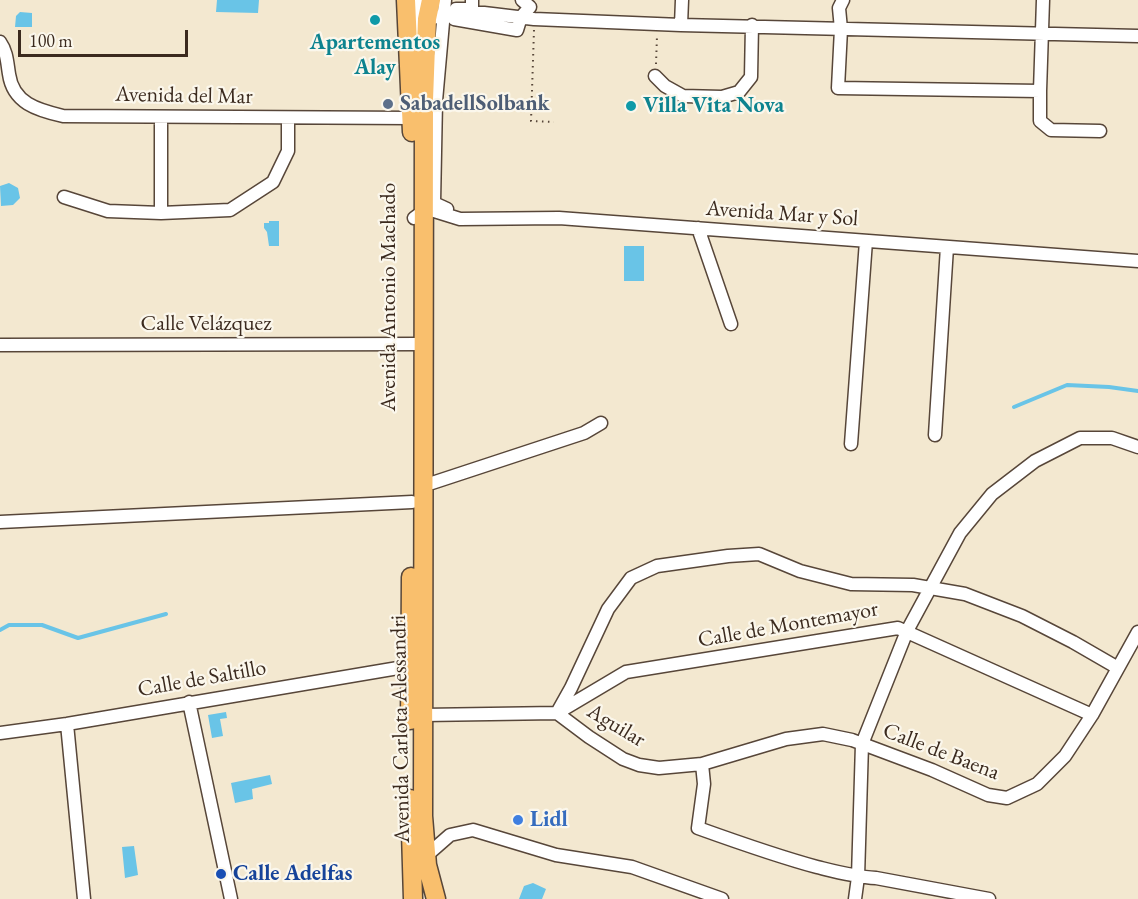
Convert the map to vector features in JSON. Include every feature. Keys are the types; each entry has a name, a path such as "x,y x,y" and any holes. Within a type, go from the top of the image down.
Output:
{"main road":[{"name":"Avenida Antonio Machado","path":"406,0 420,214"},
{"name":"Avenida Antonio Machado","path":"417,594 412,502 419,344 420,214 425,88 435,17 431,0"},
{"name":"Avenida Antonio Machado","path":"417,594 424,483 419,344"},
{"name":"Avenida Carlota Alessandri","path":"413,899 410,666 417,594"},
{"name":"Avenida Carlota Alessandri","path":"417,594 423,715 423,816 426,856 436,899"}],"street":[{"path":"416,0 418,71 425,88"},
{"path":"445,0 435,17 434,202 437,206 463,213"},
{"path":"472,0 472,9 456,9 454,19 517,30 528,18 530,7 522,0"},
{"path":"681,25 682,0"},
{"path":"843,0 839,8 841,29 838,88 1040,90"},
{"path":"1043,0 1040,121 1051,130 1100,131"},
{"path":"435,17 456,14"},
{"path":"528,18 681,25 1138,36"},
{"path":"655,76 665,86 683,96 722,98 739,92 751,77 752,26"},
{"name":"Avenida del Mar","path":"0,42 5,50 10,86 24,102 45,112 63,116 412,118"},
{"path":"161,117 161,213"},
{"path":"64,197 108,211 161,213 230,210 273,182 288,151 288,118"},
{"name":"Avenida Mar y Sol","path":"420,214 431,210 460,219 559,218 1138,261"},
{"path":"698,228 731,324"},
{"path":"851,444 866,241"},
{"path":"935,435 947,247"},
{"name":"Calle Velázquez","path":"0,345 419,344"},
{"path":"424,483 432,483 584,433 601,423"},
{"path":"855,899 858,878 862,744 907,631 960,533 992,494 1035,461 1080,438 1112,438 1138,447"},
{"path":"0,522 412,502"},
{"path":"557,713 608,609 631,578 657,566 728,556 759,554 800,571 850,584 913,585 965,594 1012,612 1073,642 1118,668"},
{"name":"Calle de Montemayor","path":"557,713 626,672 898,628 1092,715"},
{"name":"Calle de Baena","path":"702,764 786,740 824,734 852,740 932,770 988,795 1007,798 1037,784 1065,756 1092,715 1138,632"},
{"name":"Calle de Saltillo","path":"0,733 68,724 410,666"},
{"path":"189,702 231,899"},
{"name":"Aguilar","path":"423,715 557,713 623,759 639,765 658,768 702,764"},
{"path":"68,724 84,899"},
{"path":"702,764 704,784 698,828 777,857 858,878 876,878 989,899"},
{"path":"423,816 432,828 450,835"},
{"path":"426,856 450,835 473,830 556,855 632,867 722,899"}],"path":[{"path":"528,18 531,121 554,122"},
{"path":"655,76 657,42"}],"water":[{"path":"217,0 259,0 258,13 216,12"},
{"path":"20,12 32,13 32,27 15,27 16,16"},
{"path":"9,183 18,188 20,198 13,205 1,206 0,186"},
{"path":"269,221 279,221 279,246 269,246 264,223 269,223"},
{"path":"624,246 644,246 644,281 624,281"},
{"path":"226,712 227,718 220,719 223,736 212,738 208,715"},
{"path":"270,775 272,784 252,789 253,799 235,803 231,783"},
{"path":"134,846 138,875 125,878 122,847"},
{"path":"533,883 546,889 542,899 519,899 524,886"}],"waterway":[{"path":"1014,407 1067,385 1138,391"},
{"path":"0,630 9,625 42,625 78,638 166,614"}],"place":[{"name":"Apartementos Alay","path":"375,20"},
{"name":"SabadellSolbank","path":"388,104"},
{"name":"Villa Vita Nova","path":"631,106"},
{"name":"Lidl","path":"518,820"},
{"name":"Calle Adelfas","path":"221,874"}]}
